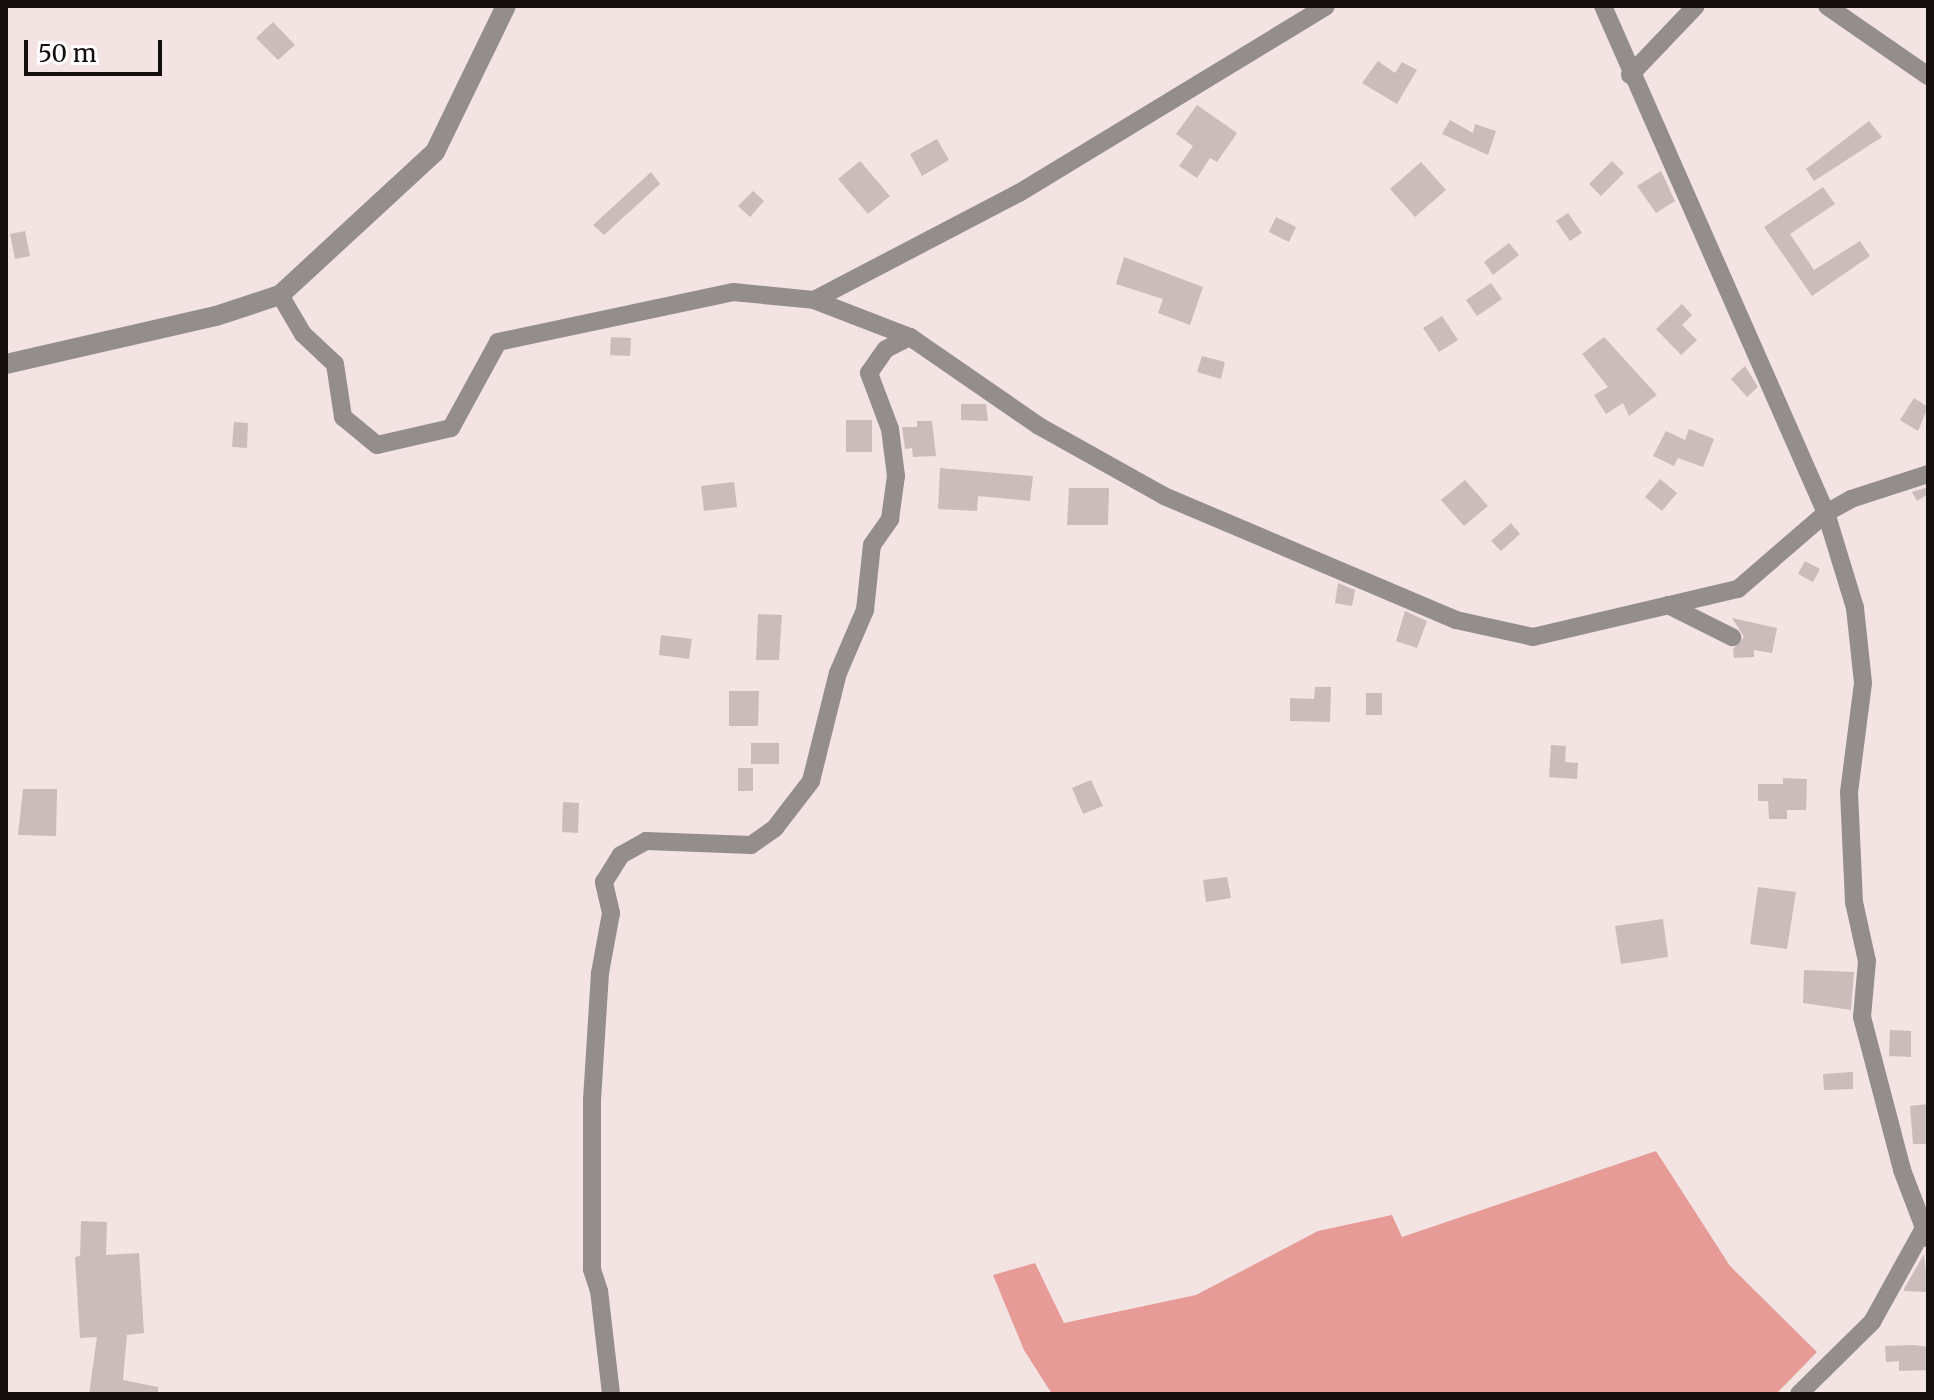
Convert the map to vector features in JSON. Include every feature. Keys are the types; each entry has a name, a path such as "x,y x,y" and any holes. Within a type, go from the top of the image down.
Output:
{"street":[{"path":"6,364 216,316 280,295 435,152 506,6"},
{"path":"814,300 1019,193 1326,6"},
{"path":"1603,6 1630,75 1826,513 1855,608 1863,683 1849,792 1854,902 1867,961 1862,1017 1926,1234 1872,1322 1799,1394"},
{"path":"1630,75 1696,6"},
{"path":"1827,6 1928,76"},
{"path":"280,295 303,334 335,364 343,417 377,445 451,428 498,342 733,292 814,300 910,337 1039,426 1164,496 1456,620 1533,637 1738,589 1826,513 1851,499 1928,474"},
{"path":"611,1394 592,1269 592,1100 600,973 611,913 604,882 621,855 646,841 751,845 775,828 811,781 838,673 865,610 872,545 890,519 896,476 890,429 869,373 886,349 910,337"},
{"path":"1668,605 1732,637"}],"shaded area":[{"path":"1656,1151 1730,1266 1817,1352 1776,1394 1052,1394 1024,1350 993,1275 1035,1263 1064,1323 1196,1295 1318,1231 1392,1215 1402,1237"}],"building":[{"path":"273,22 295,45 278,60 256,38"},
{"path":"1378,61 1395,73 1402,62 1417,70 1397,104 1362,83"},
{"path":"1197,105 1237,133 1217,162 1210,158 1197,178 1179,166 1193,146 1176,134"},
{"path":"1450,120 1473,133 1475,124 1496,131 1488,155 1442,134"},
{"path":"1869,121 1882,137 1814,181 1806,169"},
{"path":"937,139 949,160 922,176 910,154"},
{"path":"860,161 890,196 868,214 838,179"},
{"path":"1612,161 1624,173 1601,196 1589,184"},
{"path":"1421,162 1446,190 1415,217 1390,189"},
{"path":"1661,171 1675,201 1656,213 1637,186"},
{"path":"651,172 660,184 604,235 593,225"},
{"path":"1823,187 1835,204 1790,234 1814,270 1860,241 1870,256 1812,296 1764,227"},
{"path":"753,191 764,201 750,217 738,206"},
{"path":"1568,213 1582,233 1570,241 1556,221"},
{"path":"1276,217 1296,227 1289,242 1269,232"},
{"path":"25,231 30,256 15,259 10,234"},
{"path":"1509,243 1519,255 1493,275 1484,262"},
{"path":"1124,257 1203,287 1190,325 1158,313 1163,299 1116,284"},
{"path":"1491,283 1502,299 1477,316 1466,300"},
{"path":"1682,304 1692,315 1682,325 1697,340 1681,355 1656,329"},
{"path":"1442,316 1458,340 1439,352 1423,328"},
{"path":"611,337 631,338 630,356 610,355"},
{"path":"1604,337 1657,395 1629,416 1623,403 1606,414 1594,395 1608,387 1582,354"},
{"path":"1202,356 1225,362 1221,379 1197,372"},
{"path":"1745,366 1758,387 1747,397 1731,379"},
{"path":"1914,398 1928,407 1918,431 1900,420"},
{"path":"961,404 986,404 988,421 961,420"},
{"path":"846,420 872,420 872,452 846,452"},
{"path":"917,421 932,421 936,456 913,457 912,448 905,449 902,427 917,427"},
{"path":"234,422 248,423 247,448 232,447"},
{"path":"1689,429 1714,439 1703,467 1678,458 1674,466 1653,456 1666,431 1685,440"},
{"path":"940,468 1033,476 1030,501 978,496 977,511 938,509"},
{"path":"1660,479 1677,493 1662,511 1645,497"},
{"path":"1465,480 1488,506 1464,526 1441,500"},
{"path":"734,482 737,507 704,511 701,486"},
{"path":"1928,487 1928,494 1917,501 1912,492"},
{"path":"1069,488 1109,488 1108,525 1067,525"},
{"path":"1511,523 1520,534 1501,551 1491,541"},
{"path":"1805,561 1820,569 1813,582 1798,574"},
{"path":"1338,583 1355,590 1352,606 1335,603"},
{"path":"1405,611 1427,621 1417,648 1396,641"},
{"path":"758,614 782,615 779,660 756,660"},
{"path":"1732,618 1777,628 1772,653 1754,650 1754,657 1734,658 1733,649 1744,637"},
{"path":"661,635 692,639 689,659 659,655"},
{"path":"1315,687 1331,687 1330,722 1290,721 1290,698 1314,699"},
{"path":"729,691 759,691 758,726 729,726"},
{"path":"1366,693 1382,693 1382,715 1366,715"},
{"path":"751,743 779,743 779,764 751,764"},
{"path":"1551,745 1566,746 1565,762 1578,763 1577,779 1549,777"},
{"path":"738,768 753,768 753,791 738,791"},
{"path":"1783,778 1807,779 1806,810 1787,810 1787,819 1769,819 1768,801 1758,801 1758,784 1783,784"},
{"path":"1091,780 1103,806 1083,814 1072,788"},
{"path":"23,789 57,789 56,836 18,835"},
{"path":"563,802 579,803 578,833 562,832"},
{"path":"1227,877 1231,898 1206,902 1203,880"},
{"path":"1758,887 1796,892 1787,949 1750,944"},
{"path":"1663,919 1668,957 1621,964 1615,926"},
{"path":"1804,970 1854,972 1851,1010 1803,1003"},
{"path":"1890,1030 1911,1031 1911,1057 1889,1056"},
{"path":"1853,1072 1853,1089 1824,1090 1823,1074"},
{"path":"1928,1104 1928,1144 1913,1144 1910,1106"},
{"path":"81,1221 107,1222 106,1255 139,1253 144,1333 127,1335 123,1380 158,1387 158,1394 89,1394 97,1337 80,1338 75,1257 80,1256"},
{"path":"1924,1254 1928,1292 1904,1291 1904,1289"},
{"path":"1885,1346 1928,1347 1928,1370 1899,1371 1899,1361 1886,1362"}]}
